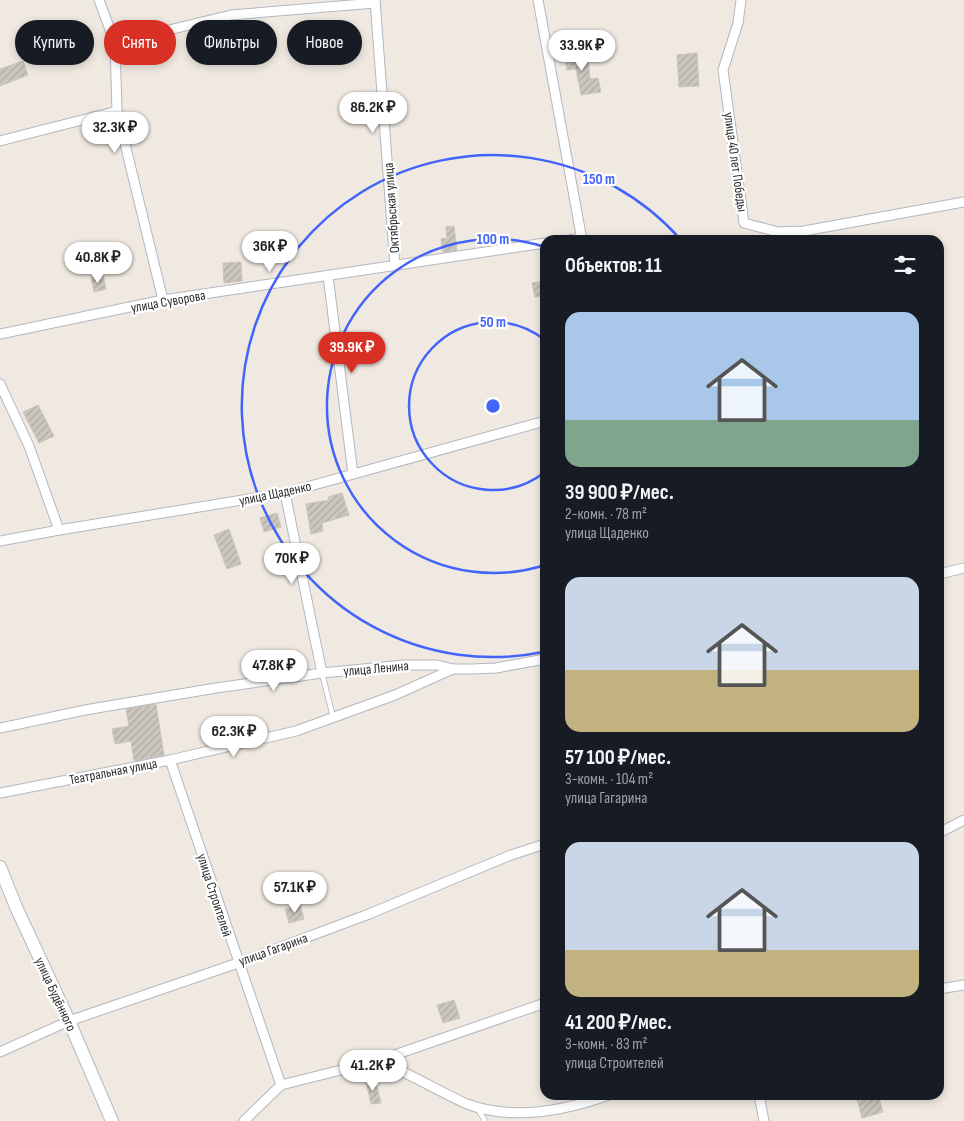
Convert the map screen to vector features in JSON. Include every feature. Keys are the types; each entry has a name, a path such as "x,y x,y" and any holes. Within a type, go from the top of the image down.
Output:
{"main road":[{"name":"улица Будённого","path":"0,867 112,1121"}],"street":[{"path":"99,0 106,20"},
{"path":"538,0 581,235"},
{"name":"улица 40 лет Победы","path":"741,0 738,23 723,70 744,223 778,232 804,231 964,202"},
{"path":"176,28 230,15 375,1"},
{"name":"Октябрьская улица","path":"375,1 396,266"},
{"path":"116,65 117,111 163,300"},
{"path":"0,142 117,111"},
{"name":"улица Суворова","path":"0,334 163,300 540,245"},
{"path":"328,276 353,474"},
{"path":"0,384 29,446 59,530"},
{"name":"улица Щаденко","path":"0,541 285,493 540,422"},
{"path":"285,493 322,673"},
{"path":"944,573 964,568"},
{"name":"улица Ленина","path":"0,728 94,708 322,673 404,665 437,665 452,669 496,668 540,660"},
{"name":"Театральная улица","path":"0,793 170,760 296,731 395,695 452,669"},
{"name":"улица Строителей","path":"170,760 281,1085"},
{"path":"944,830 964,820"},
{"name":"улица Гагарина","path":"0,1052 69,1021 238,963 369,914 511,855 540,846"},
{"path":"944,988 964,985"},
{"path":"244,1121 281,1085 377,1061 540,1004"},
{"path":"377,1061 396,1068 467,1104 486,1110 514,1114 556,1111 592,1100"},
{"path":"760,1100 764,1121"}],"lane":[{"path":"322,673 334,717"},
{"path":"478,1108 485,1121"}],"building":[{"path":"582,50 583,56 588,56 590,79 598,78 601,92 581,95 576,69 567,70 565,51"},
{"path":"697,53 699,86 679,87 677,55"},
{"path":"15,64 24,65 28,75 0,86 0,69"},
{"path":"454,226 457,250 443,252 441,239 447,238 446,227"},
{"path":"241,262 242,281 224,283 223,263"},
{"path":"103,275 106,289 94,292 91,278"},
{"path":"540,282 540,296 535,297 532,283"},
{"path":"38,405 54,436 39,443 23,412"},
{"path":"342,493 349,515 322,523 323,531 311,534 306,504 329,500 328,497"},
{"path":"277,513 281,527 264,532 260,518"},
{"path":"229,529 241,564 227,569 214,535"},
{"path":"156,704 164,755 134,761 131,741 115,744 112,729 129,726 126,709"},
{"path":"300,904 304,919 289,923 285,909"},
{"path":"454,1000 460,1018 443,1023 437,1005"},
{"path":"375,1079 381,1103 371,1104 366,1081"},
{"path":"857,1100 879,1100 883,1112 862,1118"}]}
